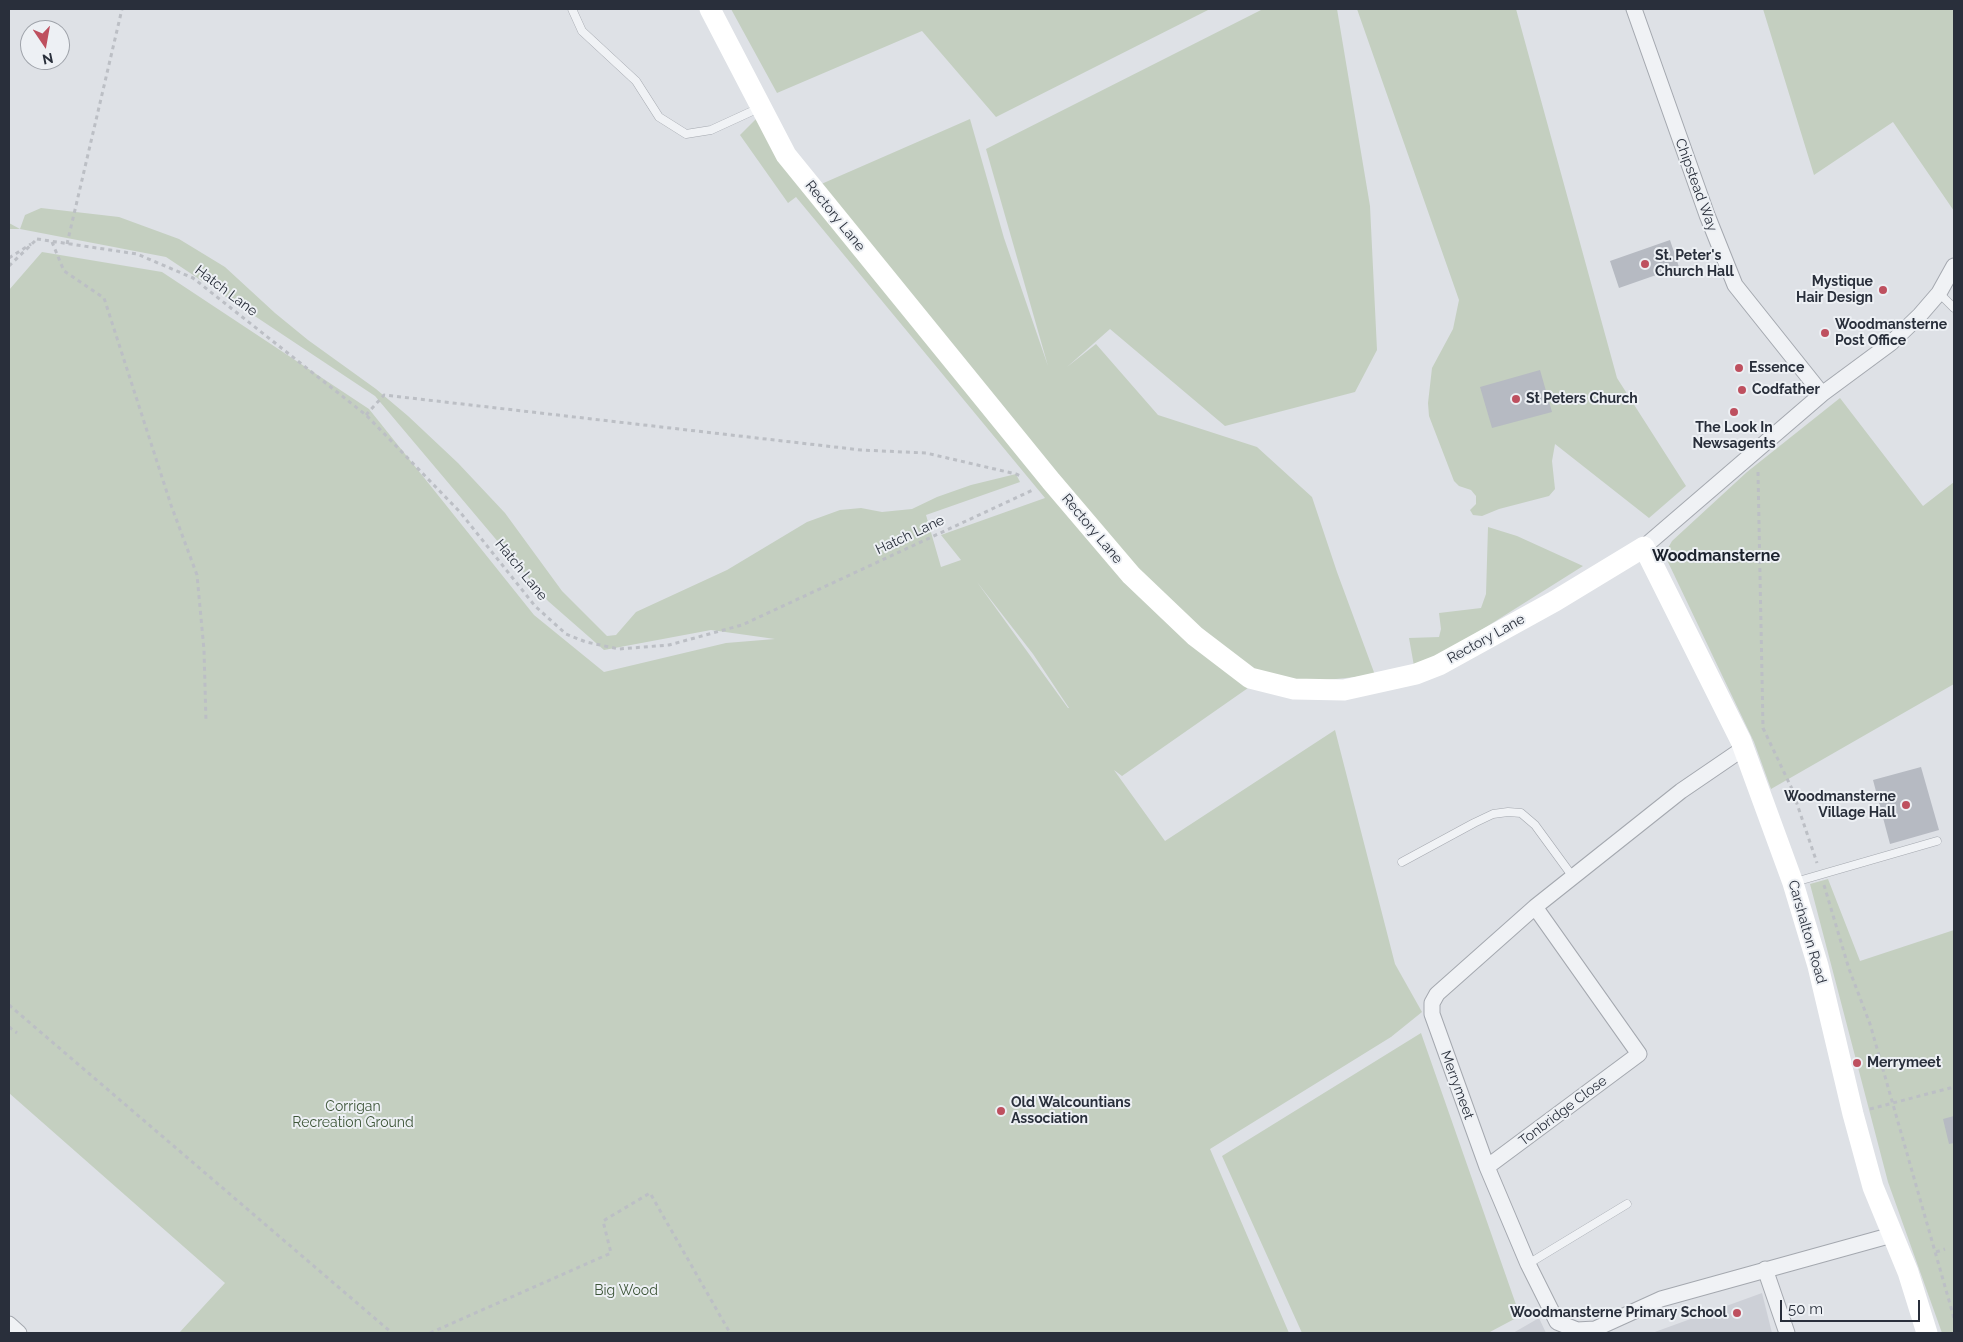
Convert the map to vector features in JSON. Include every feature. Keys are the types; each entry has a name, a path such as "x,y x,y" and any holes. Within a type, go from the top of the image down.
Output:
{"main road":[{"name":"Rectory Lane","path":"710,9 786,155 1051,481 1131,575 1195,636 1250,678 1294,689 1344,690 1416,674 1439,665 1555,601 1644,547"},
{"name":"Carshalton Road","path":"1644,547 1744,748 1793,883 1818,966 1853,1114 1873,1187 1908,1272 1927,1333"}],"street":[{"name":"Chipstead Way","path":"1634,9 1707,216 1735,285 1822,394"},
{"path":"1644,547 1822,394 1890,343 1920,315 1939,293 1954,266"},
{"name":"Merrymeet","path":"1744,748 1681,791 1535,907 1437,994 1432,1003 1432,1014 1487,1167 1528,1264 1557,1322 1577,1330 1595,1329 1661,1298 1892,1235"},
{"name":"Tonbridge Close","path":"1487,1167 1646,1058 1535,907"},
{"path":"1765,1269 1787,1333"},
{"path":"9,1324 19,1333"}],"lane":[{"path":"572,9 582,31 636,80 659,117 686,134 711,130 761,107"},
{"path":"1939,293 1954,308"},
{"path":"1402,862 1493,814 1521,813 1535,825 1573,877"},
{"path":"1793,883 1937,841"},
{"path":"1528,1264 1626,1204"}],"path":[{"path":"66,244 122,9"},
{"path":"9,258 38,239"},
{"path":"9,266 38,239"},
{"name":"Hatch Lane","path":"38,239 137,254 193,278 366,414 460,512 535,606 566,634 586,642 619,649 669,646 742,625 1038,488 1030,483"},
{"path":"52,242 64,271 104,298 171,505 197,575 204,650 206,722"},
{"path":"366,414 384,396 861,450 926,453 1016,474 1023,478"},
{"path":"1757,449 1763,728 1792,789 1849,968 1870,1024 1954,1318"},
{"path":"9,1005 392,1333"},
{"path":"9,1027 17,1033"},
{"path":"1853,1114 1954,1087"},
{"path":"430,1333 611,1253 603,1221 650,1193 730,1333"},
{"path":"1936,1252 1944,1249"}],"shaded area":[{"name":"Woodmansterne Primary School","path":"1762,1293 1772,1333 1652,1333"},
{"name":"Woodmansterne Primary School","path":"1539,1318 1546,1333 1513,1333"}],"green space":[{"path":"731,9 1210,9 996,117 922,31 777,93"},
{"path":"1263,9 1337,9 1370,206 1377,350 1355,392 1225,426 1110,329 1067,367 1096,344 1158,415 1257,447 1312,497 1375,675 1248,688 1122,776 1114,770 1165,841 1335,730 1395,964 1422,1012 1391,1037 1210,1149 1289,1333 179,1333 225,1283 9,1093 9,290 42,252 162,272 369,409 534,615 604,672 726,643 775,639 711,630 604,650 548,601 375,396 166,257 20,229 25,215 41,208 119,217 179,239 225,267 275,313 308,340 376,389 458,463 505,513 562,591 607,636 616,635 636,612 727,570 807,522 840,510 861,508 882,512 912,509 937,497 971,485 1016,474 1020,482 926,515 941,567 961,560 941,535 1045,498 796,197 788,203 740,135 756,119 803,192 970,119 1004,238 1048,366 986,149","holes":["977,582 1033,654 1069,708"]},
{"path":"1357,9 1516,9 1617,378 1686,486 1649,518 1555,444 1552,461 1555,489 1549,496 1499,509 1482,516 1473,515 1470,510 1476,504 1476,496 1471,490 1459,486 1454,481 1429,416 1428,403 1432,368 1453,329 1459,300"},
{"path":"1763,9 1954,9 1954,211 1893,122 1814,175"},
{"path":"9,223 20,229 9,229"},
{"path":"1840,398 1923,506 1954,482 1954,684 1771,789 1754,742 1667,560 1667,550 1672,541 1747,472"},
{"path":"1488,527 1517,536 1583,566 1475,634 1435,657 1414,666 1409,638 1439,637 1441,629 1439,613 1481,608 1486,594"},
{"path":"1828,879 1860,961 1954,930 1954,1333 1942,1333 1888,1182 1810,884"},
{"path":"1421,1033 1520,1316 1488,1333 1302,1333 1222,1156"}],"building":[{"name":"St. Peter's Church Hall","path":"1670,240 1679,267 1619,288 1610,261"},
{"name":"St Peters Church","path":"1540,370 1552,412 1492,428 1480,387"},
{"name":"Woodmansterne Village Hall","path":"1921,767 1939,830 1890,844 1873,780"},
{"path":"1954,1116 1954,1143 1949,1144 1943,1119"}],"place":[{"name":"St. Peter's Church Hall","path":"1645,264"},
{"name":"Mystique Hair Design","path":"1883,290"},
{"name":"Woodmansterne Post Office","path":"1825,333"},
{"name":"Essence","path":"1739,368"},
{"name":"Codfather","path":"1742,390"},
{"name":"St Peters Church","path":"1516,399"},
{"name":"The Look In Newsagents","path":"1734,412"},
{"name":"Woodmansterne Village Hall","path":"1906,805"},
{"name":"Merrymeet","path":"1857,1063"},
{"name":"Old Walcountians Association","path":"1001,1111"},
{"name":"Woodmansterne Primary School","path":"1737,1313"}],"district":[{"name":"Woodmansterne","path":"1716,556"}],"park label":[{"name":"Corrigan Recreation Ground","path":"353,1116"},
{"name":"Big Wood","path":"626,1291"}]}
